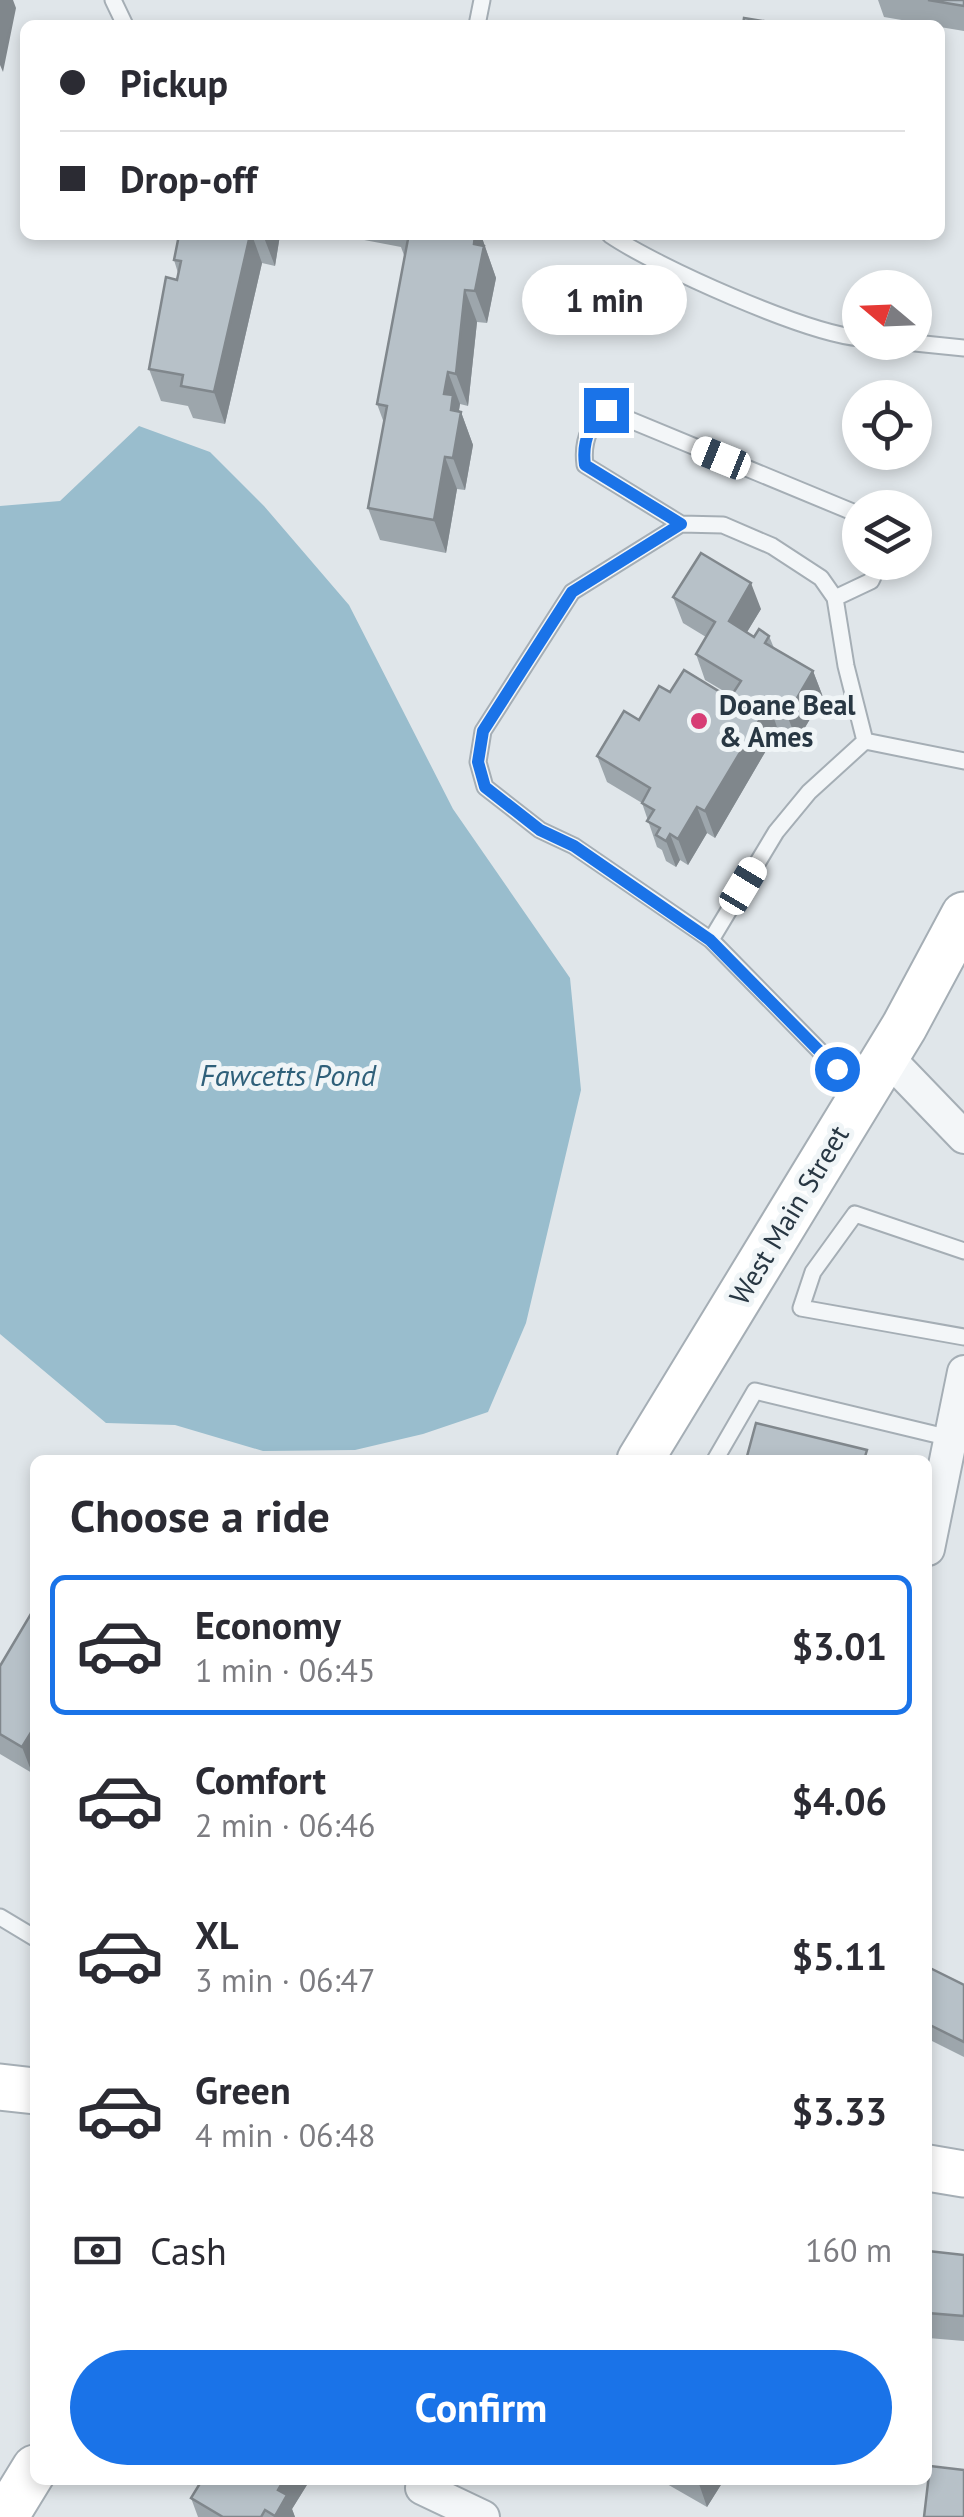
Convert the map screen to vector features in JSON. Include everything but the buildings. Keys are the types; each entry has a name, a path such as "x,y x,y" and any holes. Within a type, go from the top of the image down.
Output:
{"main road":[{"name":"West Main Street","path":"643,1455 863,1095 964,915"},
{"path":"0,2087 30,2090"},
{"path":"932,2169 964,2174"},
{"path":"5,2517 30,2476"}],"street":[{"path":"886,1056 964,1137"},
{"path":"932,1529 964,1372"},
{"path":"418,2495 483,2517"}],"lane":[{"path":"617,240 631,250 760,307 842,332"},
{"path":"932,345 964,348"},
{"path":"842,508 606,410 594,420 582,447 585,465 681,524 723,525 772,546 821,578 835,598 846,666 865,742"},
{"path":"681,524 572,592 483,731 478,762 485,787 540,830 574,846 710,940 863,1095"},
{"path":"835,598 871,580"},
{"path":"710,940 776,832 809,792 865,742"},
{"path":"865,742 964,761"},
{"path":"964,1251 855,1214 813,1272 801,1308 964,1336"},
{"path":"719,1455 755,1391 950,1438"},
{"path":"0,1918 30,1935"}],"water":[{"name":"Fawcetts Pond","path":"139,426 210,452 264,506 349,605 453,809 570,978 581,1090 526,1323 488,1412 423,1434 355,1450 263,1451 175,1425 106,1423 0,1334 0,506 60,501"}],"place":[{"name":"Doane Beal & Ames","path":"699,721"}],"route":[{"path":"606,410 594,420 582,447 585,465 681,524 572,592 483,731 478,762 485,787 540,830 574,846 710,940 837,1069"}]}
